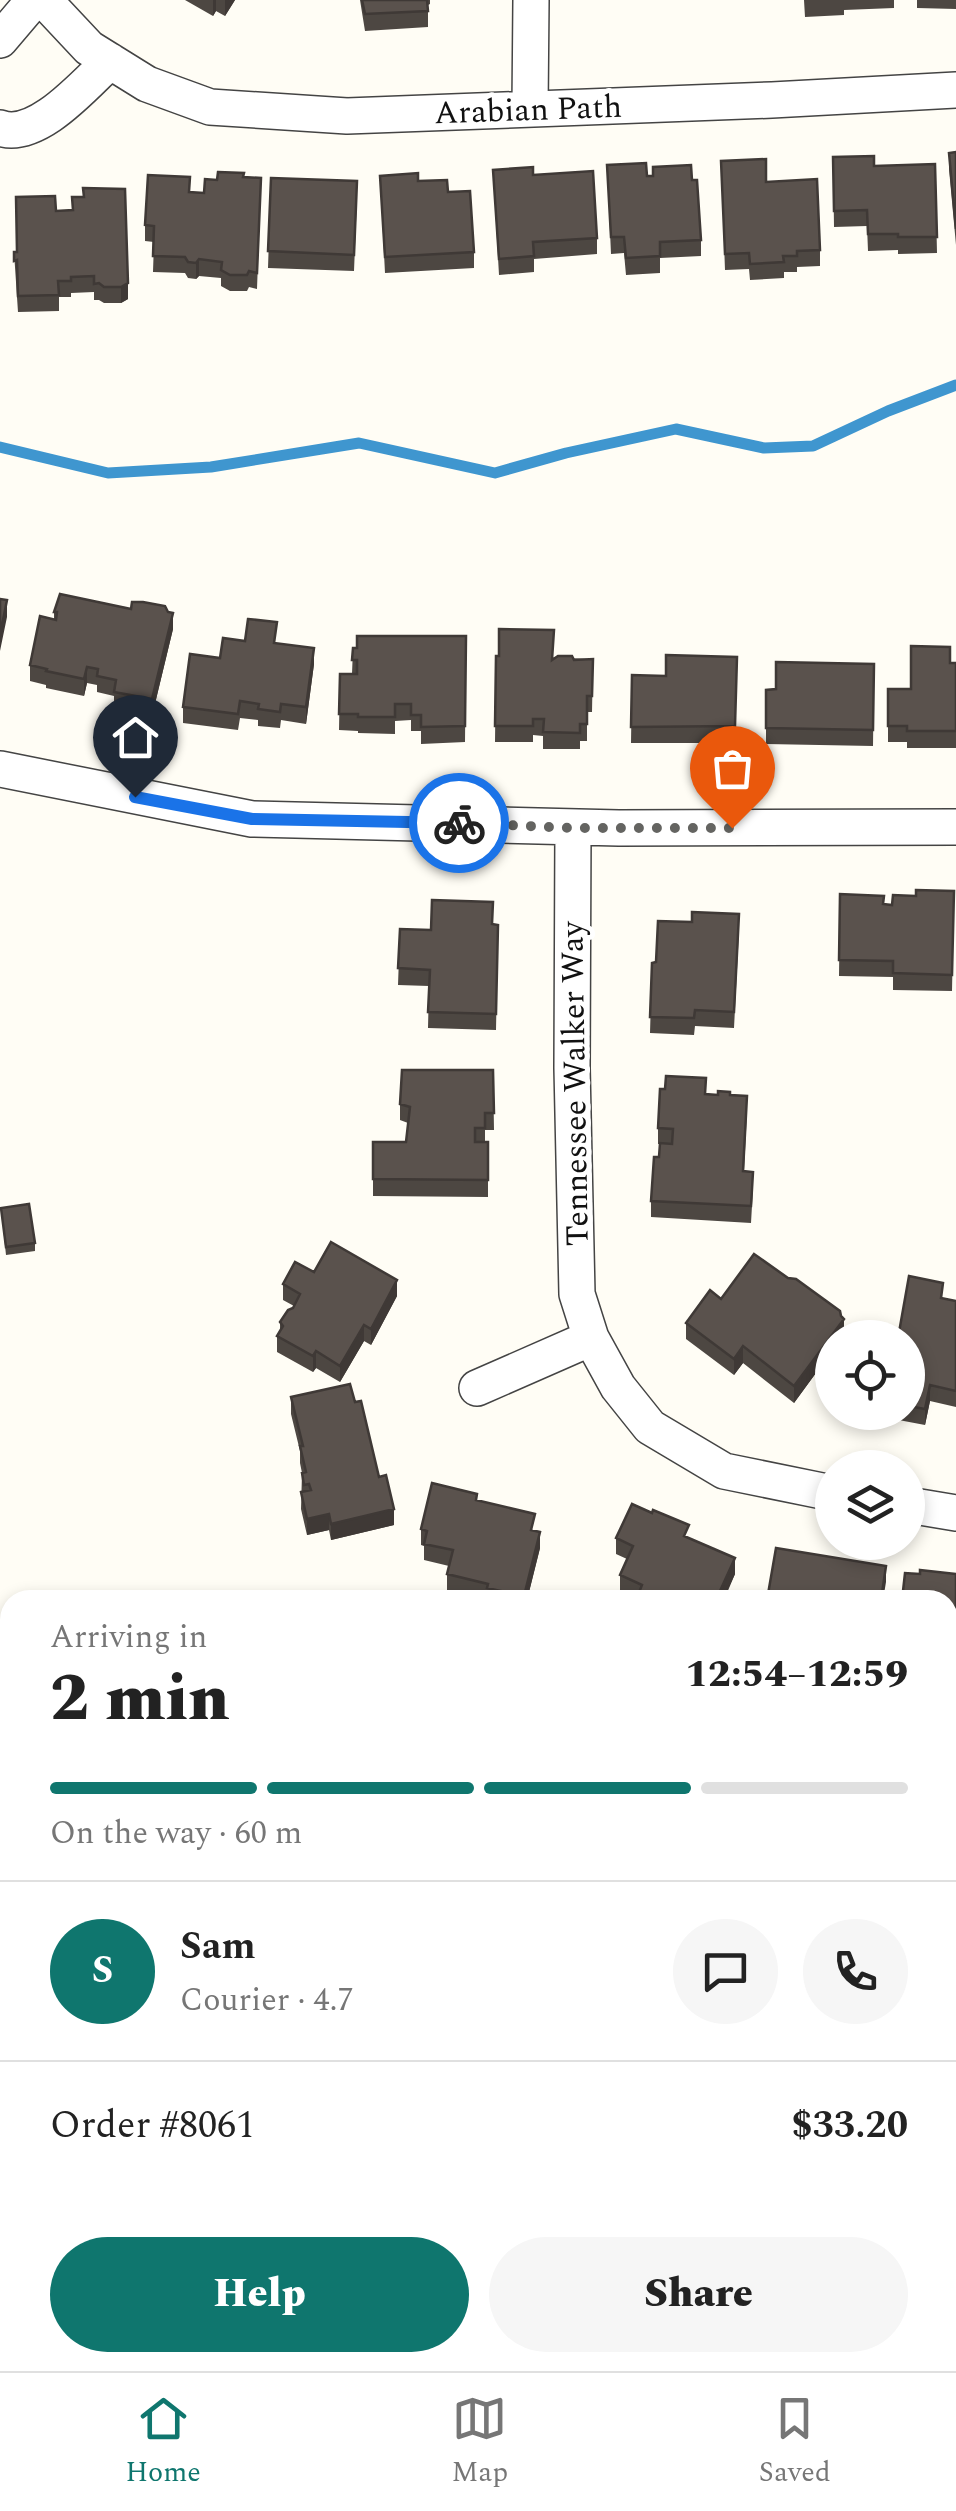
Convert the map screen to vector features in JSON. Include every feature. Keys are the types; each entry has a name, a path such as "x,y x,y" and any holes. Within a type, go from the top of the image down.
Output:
{"street":[{"path":"0,40 34,0"},
{"name":"Arabian Path","path":"44,0 89,48 147,84 210,107 347,116 956,90"},
{"path":"530,108 531,0"},
{"path":"0,128 23,129 51,114 110,61"},
{"path":"0,768 252,819 573,828 956,827"},
{"name":"Tennessee Walker Way","path":"573,828 576,1294 592,1338 618,1387 650,1428 724,1472 815,1490"},
{"path":"477,1388 592,1338"},
{"path":"925,1508 956,1513"}],"building":[{"path":"362,0 427,0 428,11 365,14"},
{"path":"956,152 956,229 949,153"},
{"path":"874,156 874,166 935,164 937,237 868,234 867,210 834,211 833,157"},
{"path":"766,159 766,182 817,179 820,250 797,251 797,256 783,256 784,262 750,264 749,253 725,254 721,161"},
{"path":"646,163 647,176 653,176 653,167 691,165 692,180 697,180 701,240 660,242 660,256 626,258 624,237 611,237 607,165"},
{"path":"533,167 533,175 593,171 597,238 533,242 534,256 499,259 493,170"},
{"path":"218,172 261,178 257,273 230,275 221,270 222,262 199,259 196,263 185,257 153,256 154,226 145,225 148,175 190,177 189,192 204,193 205,179 217,180"},
{"path":"418,173 418,181 447,180 448,192 470,191 474,252 385,257 380,176"},
{"path":"271,178 357,181 354,255 268,251"},
{"path":"83,188 125,189 128,283 104,287 94,284 94,276 71,277 71,281 58,281 59,295 18,296 17,260 14,261 16,197 55,196 56,211 73,210 72,197 84,197"},
{"path":"60,594 131,609 132,602 143,602 165,606 173,613 152,699 114,692 116,680 97,676 98,669 87,667 84,679 30,665 40,616 56,620 54,612"},
{"path":"0,599 7,600 0,635"},
{"path":"248,619 277,622 274,643 314,648 306,707 281,704 280,712 240,701 238,714 183,707 190,654 220,658 223,638 245,641"},
{"path":"499,629 554,630 552,660 558,656 593,659 592,696 587,696 587,724 580,724 580,733 543,732 544,719 533,719 533,726 495,726"},
{"path":"357,636 466,636 465,726 421,727 421,715 411,715 411,704 395,704 395,717 339,714 340,674 357,674 357,660 352,660"},
{"path":"911,646 950,647 950,663 956,663 956,731 907,731 907,726 888,726 888,689 911,689"},
{"path":"666,655 737,657 735,726 631,727 632,675 666,676"},
{"path":"776,662 874,664 873,730 766,728 766,690 776,689"},
{"path":"916,890 954,891 952,975 893,973 893,961 839,960 840,894 884,896 883,904 892,905 893,895 916,896"},
{"path":"432,900 493,902 492,924 498,925 496,1014 428,1012 430,970 398,968 400,929 431,930"},
{"path":"692,912 739,914 734,1012 695,1010 694,1018 650,1017 658,921 692,922"},
{"path":"402,1070 493,1070 494,1113 485,1113 485,1128 475,1128 475,1142 488,1142 488,1180 373,1179 373,1142 406,1142 410,1107 400,1104"},
{"path":"666,1076 706,1078 705,1094 718,1095 718,1091 747,1096 743,1171 753,1172 751,1206 651,1201 654,1157 659,1157 660,1143 672,1144 673,1129 658,1128 660,1089 665,1089"},
{"path":"29,1204 35,1243 6,1247 1,1208"},
{"path":"331,1242 397,1280 371,1329 364,1325 340,1366 316,1351 313,1356 277,1336 283,1326 280,1322 300,1294 283,1284 295,1262 314,1272"},
{"path":"754,1254 788,1278 796,1279 840,1311 844,1319 815,1320 815,1358 794,1386 743,1346 734,1359 686,1323 710,1290 721,1299"},
{"path":"909,1276 943,1283 941,1298 956,1301 956,1391 930,1385 925,1409 925,1320 901,1320"},
{"path":"350,1384 355,1402 361,1401 379,1477 386,1475 394,1509 331,1524 329,1514 307,1519 301,1492 311,1490 309,1484 304,1485 303,1446 291,1397"},
{"path":"432,1483 477,1494 476,1500 535,1514 531,1530 540,1532 526,1590 496,1590 487,1588 488,1584 447,1574 453,1550 424,1544 427,1531 421,1529"},
{"path":"632,1504 689,1525 684,1536 735,1558 720,1590 640,1590 642,1585 620,1575 633,1546 616,1538"},
{"path":"776,1548 815,1554 815,1560 886,1566 882,1590 769,1590"},
{"path":"920,1570 956,1574 956,1590 903,1590 905,1573 920,1574"}],"waterway":[{"path":"0,447 108,473 211,467 359,443 495,473 676,429 764,448 813,446 956,385"}],"way so far":[{"path":"459,823 732,828"}],"route":[{"path":"135,797 252,819 459,823"}]}
